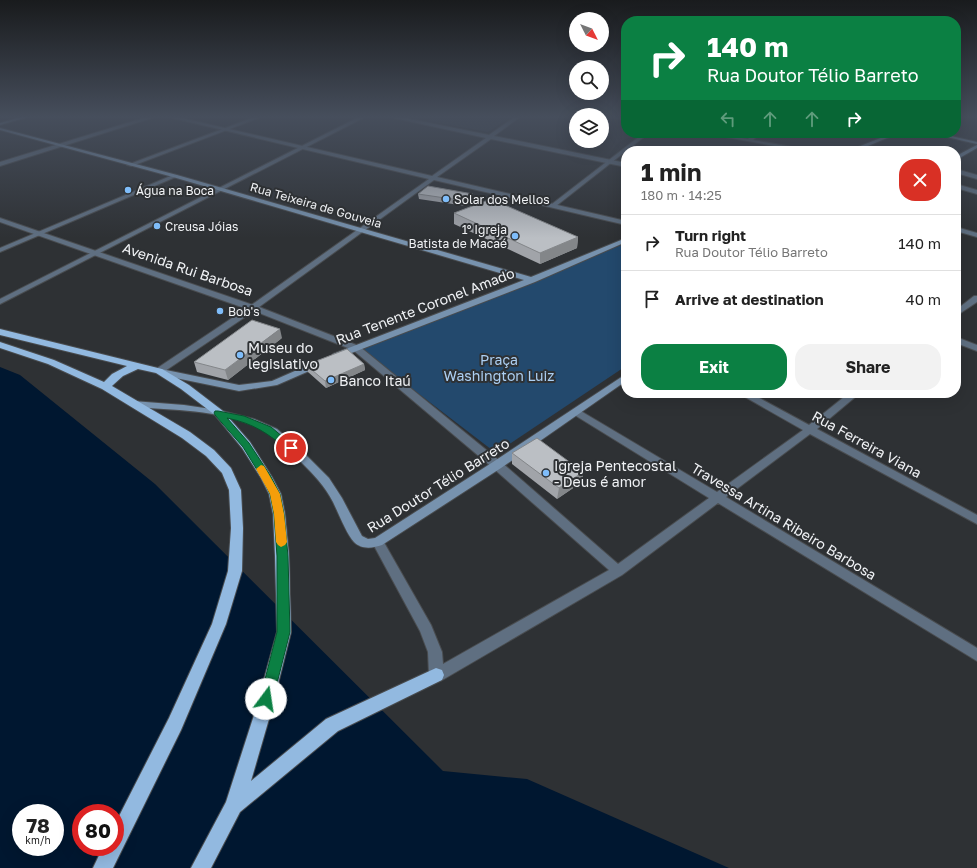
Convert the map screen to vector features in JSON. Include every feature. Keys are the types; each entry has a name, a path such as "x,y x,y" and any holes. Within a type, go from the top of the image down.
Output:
{"highway":[{"path":"0,332 160,372 185,387 218,413 246,445 275,494 279,514 282,556 284,632 263,712 234,806 201,868"},
{"path":"0,345 51,362 106,387 186,435 210,453 227,471 236,496 235,571 219,624 175,724 124,826"},
{"path":"106,387 109,382 119,373 138,366"},
{"path":"234,806 332,725 429,679"},
{"path":"103,868 109,856"}],"main road":[{"name":"Rua Teixeira de Gouveia","path":"102,157 363,230 532,280"},
{"name":"Rua Tenente Coronel Amado","path":"160,372 239,388 274,383 356,348 532,280 621,242"},
{"name":"Rua Doutor Télio Barreto","path":"133,404 171,406 218,413 241,418 274,432 303,458 326,482 358,539 367,544 378,542 576,412 621,380"}],"street":[{"path":"0,164 23,157"},
{"path":"130,165 153,157"},
{"path":"0,302 97,254 284,157"},
{"path":"336,157 554,205 621,222"},
{"path":"160,372 253,308 465,157"},
{"path":"584,157 621,164"},
{"path":"554,205 617,157"},
{"path":"961,173 977,177"},
{"path":"0,250 175,176"},
{"path":"961,187 977,192"},
{"name":"Avenida Rui Barbosa","path":"0,220 253,308 356,348 496,465 618,571"},
{"path":"961,230 977,235"},
{"path":"961,310 977,298"},
{"path":"961,342 977,348"},
{"name":"Rua Ferreira Viana","path":"752,398 977,520"},
{"path":"429,679 442,673 618,571 716,497 810,429 849,398"},
{"name":"Travessa Artina Ribeiro Barbosa","path":"576,412 977,655"},
{"path":"378,542 426,629 435,652 429,679"}],"green space":[{"name":"Praça Washington Luiz","path":"621,245 621,369 496,453 359,348"}],"shaded area":[{"path":"0,367 20,375 155,484 443,771 527,779 729,868 0,868"}],"building":[{"path":"428,186 473,194 466,201 418,194"},
{"path":"491,199 578,237 540,253 454,213"},
{"path":"252,320 280,329 225,370 194,362"},
{"path":"347,349 364,364 325,381 306,365"},
{"path":"537,438 583,472 559,488 512,453"}],"slow traffic":[{"path":"261,469 275,494 279,514 281,542"}],"place":[{"name":"Água na Boca","path":"128,190"},
{"name":"Solar dos Mellos","path":"446,199"},
{"name":"Creusa Jóias","path":"157,226"},
{"name":"1° Igreja Batista de Macaé","path":"515,236"},
{"name":"Bob's","path":"220,311"},
{"name":"Museu do legislativo","path":"240,355"},
{"name":"Banco Itaú","path":"331,380"},
{"name":"Igreja Pentecostal - Deus é amor","path":"546,473"}],"route":[{"path":"266,699 284,632 282,556 279,514 275,494 266,477 246,445 218,413 241,418 274,432 291,448"}]}
